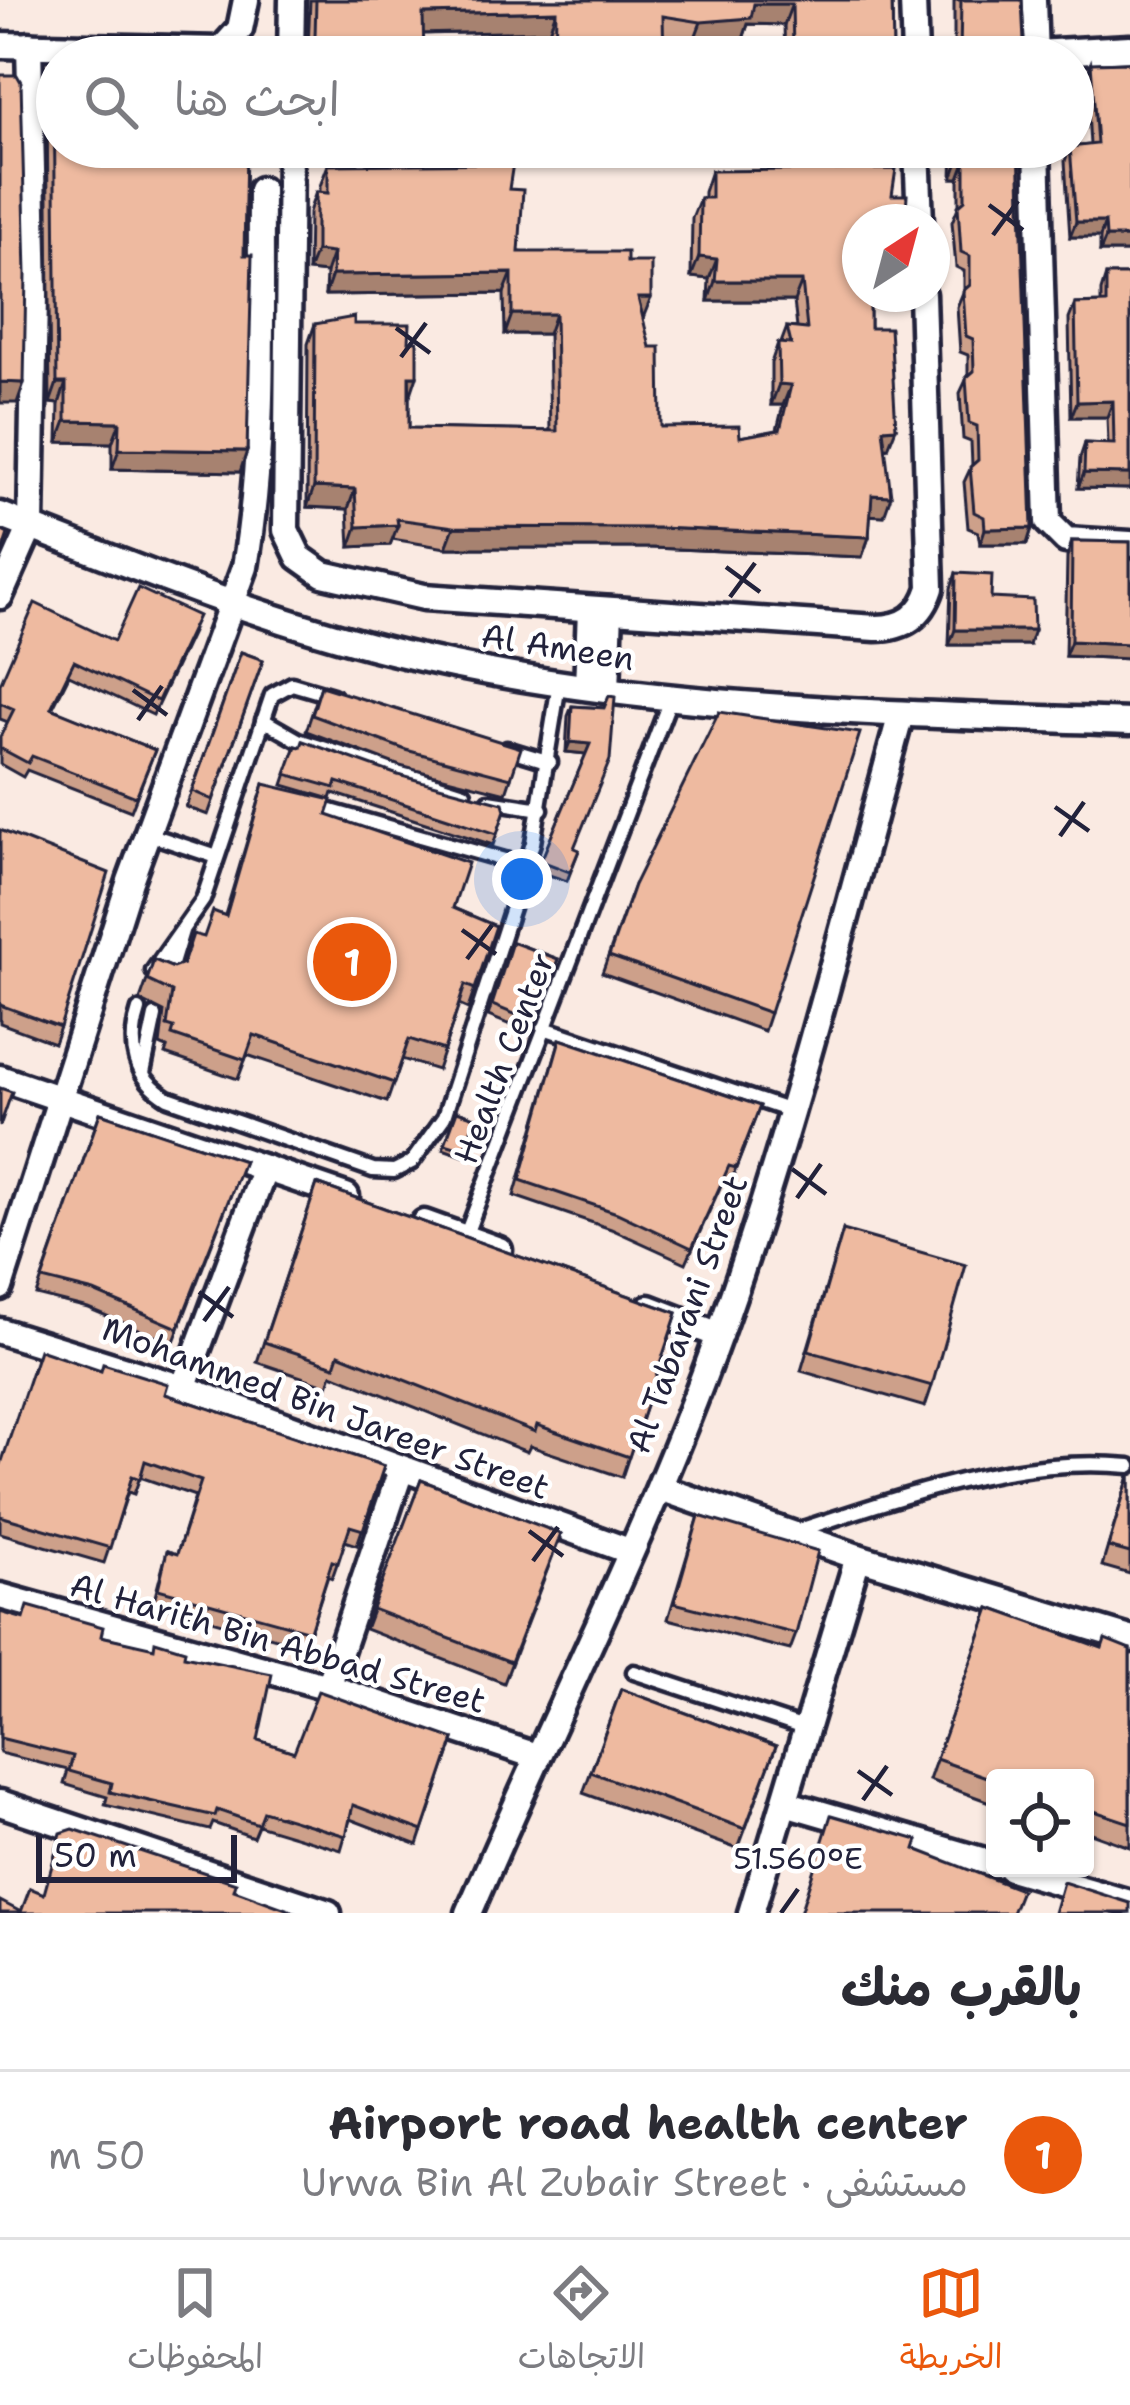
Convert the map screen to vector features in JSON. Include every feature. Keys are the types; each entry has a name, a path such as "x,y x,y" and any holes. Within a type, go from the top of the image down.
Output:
{"street":[{"path":"234,36 240,29 246,0"},
{"path":"291,36 292,0"},
{"path":"913,0 914,36"},
{"path":"1033,0 1034,36"},
{"path":"0,45 36,45"},
{"path":"0,596 31,526 35,294 29,45"},
{"path":"1094,51 1130,48"},
{"path":"290,168 285,516 298,557 322,574 424,597 891,628 918,615 931,588 923,312"},
{"path":"918,168 919,204"},
{"path":"1038,168 1048,522 1059,536 1075,543 1130,544"},
{"path":"0,1287 62,1098 120,876 146,834 245,567 254,512 261,190"},
{"name":"Al Ameen","path":"0,514 230,606 391,651 560,684 901,714 1130,722"},
{"path":"597,688 600,610"},
{"name":"Al Tabarani Street","path":"469,1913 660,1488 719,1335 793,1112 901,714"},
{"path":"0,1078 529,1262"},
{"path":"183,1388 265,1168"},
{"path":"634,1302 719,1335"},
{"name":"Mohammed Bin Jareer Street","path":"0,1331 183,1388 628,1551"},
{"path":"328,1687 401,1470"},
{"path":"660,1488 858,1557 1130,1639"},
{"path":"751,1913 858,1557"},
{"name":"Al Harith Bin Abbad Street","path":"0,1596 328,1687 536,1756"},
{"path":"0,1803 254,1902 328,1913"},
{"path":"785,1803 986,1861"},
{"path":"1041,1877 1130,1903"}],"lane":[{"path":"139,1010 132,1045 143,1076 158,1092 373,1170 404,1168 429,1144 444,1118 526,866 542,809 560,684"},
{"path":"153,971 197,911 272,695 284,685 346,700"},
{"name":"Health Center","path":"465,1237 671,697"},
{"path":"263,720 298,740 502,805 542,809"},
{"path":"482,741 550,762"},
{"path":"242,784 263,791"},
{"path":"305,804 526,866"},
{"path":"146,834 217,857"},
{"path":"168,977 182,929"},
{"path":"143,1076 155,1016"},
{"path":"544,1028 793,1112"},
{"path":"789,1533 953,1480 1076,1461 1130,1466"},
{"path":"634,1672 807,1729"}],"building":[{"path":"316,0 892,0 893,36 793,36 792,4 754,4 751,18 701,22 663,16 663,36 555,36 556,11 423,14 424,36 315,36"},
{"path":"961,0 1022,0 1024,36 960,36"},
{"path":"1130,62 1130,237 1106,237 1105,222 1076,222 1072,168 1094,168 1097,144 1094,63"},
{"path":"0,75 17,75 21,82 24,383 0,382"},
{"path":"55,168 246,168 244,255 252,255 247,451 119,449 120,422 66,421 66,383 57,383"},
{"path":"328,168 512,168 509,189 523,190 519,252 627,252 627,262 651,262 651,298 638,298 650,347 660,347 661,427 739,426 740,437 780,430 791,385 779,384 778,343 791,344 787,327 807,329 802,281 715,281 717,259 699,257 700,198 711,198 711,171 896,169 892,195 907,195 906,204 842,204 842,312 870,312 870,328 890,328 896,428 883,429 891,496 872,495 869,537 659,528 454,527 397,519 398,525 357,527 355,489 314,487 315,324 354,317 354,324 410,324 409,341 417,341 417,376 409,376 409,428 557,431 555,314 512,314 512,273 332,275 333,253 316,251 316,192 328,193"},
{"path":"965,168 1020,168 1032,528 985,529 984,517 974,512 970,467 978,460 977,426 969,423 966,378 974,371 973,339 966,336 963,291 970,285 970,256 961,252 958,206 965,200"},
{"path":"1106,275 1130,275 1130,474 1084,473 1085,443 1114,444 1113,401 1077,402 1075,304 1106,303"},
{"path":"0,530 8,534 0,558"},
{"path":"1072,541 1130,542 1130,644 1071,641"},
{"path":"956,573 992,575 991,598 1033,600 1034,630 955,630"},
{"path":"138,588 198,616 158,701 74,661 51,708 155,750 136,797 32,756 28,763 0,748 0,737 14,709 0,703 0,684 35,603 114,641"},
{"path":"241,652 263,660 213,800 192,791"},
{"path":"321,686 521,748 511,778 406,750 312,715"},
{"path":"609,696 615,697 610,760 574,848 579,850 570,872 541,861 590,744 570,742 572,706 604,708"},
{"path":"719,712 860,733 770,1013 609,956 634,885"},
{"path":"303,741 398,775 503,803 497,834 337,782 335,788 286,774 296,746 301,747"},
{"path":"264,784 332,800 327,815 468,863 453,908 496,926 475,989 465,985 444,1050 409,1039 394,1083 254,1035 245,1060 172,1035 174,1028 167,1026 172,992 147,980 154,960 173,968 183,964 193,934 204,937 213,911 226,916"},
{"path":"0,830 109,873 60,1027 0,1005"},
{"path":"512,942 558,959 534,1022 492,1005"},
{"path":"560,1039 760,1106 736,1168 729,1166 692,1248 617,1213 520,1180"},
{"path":"0,1088 12,1092 0,1126"},
{"path":"457,1111 475,1117 465,1150 445,1144"},
{"path":"100,1113 244,1161 178,1328 94,1292 42,1279"},
{"path":"317,1184 677,1313 629,1457 537,1425 535,1432 339,1354 335,1366 264,1342"},
{"path":"843,1230 966,1265 932,1386 808,1351"},
{"path":"39,1350 101,1371 103,1364 168,1384 165,1394 384,1466 363,1530 350,1526 338,1563 332,1561 310,1631 158,1589 167,1551 177,1554 201,1481 145,1461 140,1479 132,1476 110,1548 0,1516 0,1467"},
{"path":"1130,1473 1130,1553 1108,1547"},
{"path":"421,1480 561,1534 511,1662 372,1609"},
{"path":"699,1516 818,1551 796,1634 674,1603"},
{"path":"28,1606 103,1627 101,1636 154,1648 155,1641 185,1650 184,1656 272,1674 258,1740 294,1752 318,1691 454,1739 423,1831 353,1805 346,1836 263,1811 258,1824 217,1810 215,1816 110,1792 112,1783 69,1771 73,1756 0,1738 0,1612 24,1619"},
{"path":"990,1608 1102,1648 1105,1639 1130,1649 1130,1823 1094,1811 1094,1769 986,1769 986,1777 936,1759"},
{"path":"621,1689 776,1746 745,1829 591,1772"},
{"path":"831,1815 918,1840 915,1849 1021,1890 1012,1913 800,1913"},
{"path":"73,1829 236,1883 234,1890 297,1913 0,1913 0,1901 21,1912 30,1888 44,1894 61,1833"},
{"path":"1063,1882 1130,1903 1130,1913 1054,1913"}],"place":[{"name":"Airport road health center","path":"352,962"}]}
